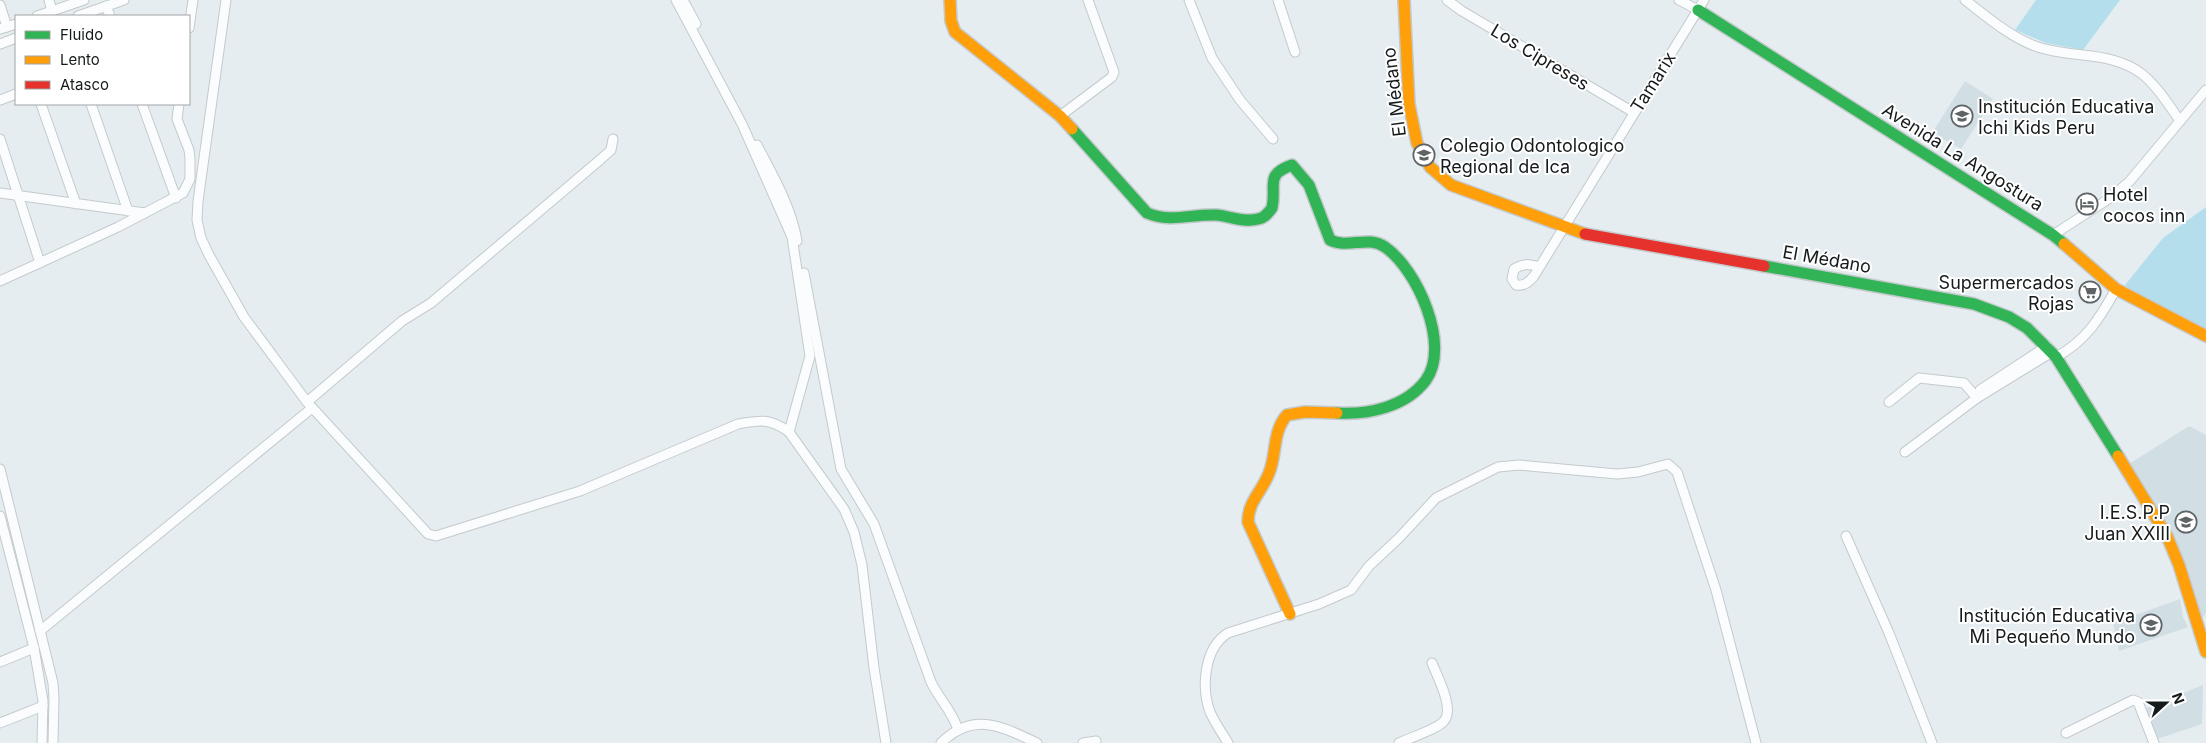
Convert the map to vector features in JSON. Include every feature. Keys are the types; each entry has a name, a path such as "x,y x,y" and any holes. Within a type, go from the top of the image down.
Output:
{"street":[{"path":"49,0 52,11"},
{"path":"40,15 84,0"},
{"path":"81,15 124,0"},
{"path":"190,21 193,0"},
{"path":"226,0 198,201 198,220 201,238 244,317 310,405 428,534 436,536 580,491 738,424 759,420 775,422 789,432 844,509 856,540 862,565 874,668 886,743"},
{"path":"676,0 742,124 792,237 810,356 789,432"},
{"path":"683,0 794,219 841,469 871,518 931,682 941,701 953,716 958,730"},
{"path":"950,0 951,20 955,32 1060,116 1141,208 1155,217 1178,220 1213,215 1250,220 1262,218 1269,214 1272,206 1273,177 1280,168 1292,165 1309,185 1330,240 1339,244 1361,240 1373,241 1382,245 1410,273 1425,298 1431,328 1433,362 1430,373 1420,388 1379,411 1359,414 1295,413 1283,419 1279,426 1270,472 1264,484 1250,501 1247,512 1252,533 1290,614"},
{"path":"1060,116 1112,77 1114,72 1088,0"},
{"path":"1189,0 1212,58 1240,100 1272,139"},
{"path":"1278,0 1295,52"},
{"name":"El Médano","path":"1404,0 1411,116 1418,146 1429,167 1437,176 1451,185 1562,228 1974,304 2009,317 2027,328 2052,352 2168,536 2206,652"},
{"name":"Los Cipreses","path":"1447,0 1462,11 1634,112"},
{"path":"1679,0 1698,10"},
{"name":"Tamarix","path":"1539,267 1704,0"},
{"path":"1965,0 2034,46 2060,53 2111,59 2133,68 2150,82 2180,121"},
{"path":"0,5 8,27"},
{"path":"106,6 110,15"},
{"name":"Avenida La Angostura","path":"1698,10 2053,235 2116,289 2185,327 2206,336"},
{"path":"0,44 15,38"},
{"path":"2053,235 2110,198 2129,182 2206,90"},
{"path":"0,100 15,94"},
{"path":"41,105 76,204"},
{"path":"91,105 128,211"},
{"path":"142,105 176,198"},
{"path":"0,279 40,263 176,198 187,188 190,169 189,150 177,119 179,105"},
{"path":"0,139 40,263"},
{"path":"40,631 310,405 402,320 431,303 601,160 611,150 613,139"},
{"path":"0,193 145,213"},
{"path":"1905,452 1978,398 2052,352 2072,348 2085,337 2099,320 2116,289"},
{"path":"1889,402 1919,378 1964,383 1978,398"},
{"path":"1228,743 1210,712 1204,683 1213,650 1221,637 1228,633 1290,614 1351,590 1369,566 1399,538 1428,505 1444,492 1498,467 1519,465 1617,474 1638,472 1668,464 1674,467 1677,472 1716,590 1756,743"},
{"path":"0,468 54,691 53,743"},
{"path":"0,516 34,648 43,706 42,743"},
{"path":"1846,536 1889,633 1932,743"},
{"path":"0,662 34,648"},
{"path":"1399,743 1444,722 1448,714 1448,704 1432,663"},
{"path":"2066,733 2133,700 2138,702 2154,743"},
{"path":"0,723 43,706"},
{"path":"941,743 950,734 958,730 984,723 1000,726 1037,743"},
{"path":"1083,743 1096,741"}],"shaded area":[{"path":"2036,0 2120,0 2083,50 2046,43 2015,30"},
{"name":"Institución Educativa Ichi Kids Peru","path":"1965,81 1993,99 1961,149 1932,133"},
{"path":"2206,207 2206,333 2141,298 2125,285 2163,238"},
{"name":"I.E.S.P.P Juan XXIII","path":"2189,426 2206,435 2206,613 2201,620 2170,528 2129,464"},
{"name":"Institución Educativa Mi Pequeño Mundo","path":"2180,599 2183,617 2188,627 2119,651 2113,623"},
{"path":"2203,685 2202,724 2157,739 2144,709"}],"traffic: fast":[{"path":"1698,10 2053,235 2064,244"},
{"path":"1072,129 1147,213 1173,218 1207,215 1242,220 1260,218 1266,215 1272,208 1273,182 1275,177 1283,169 1292,165 1309,185 1330,240 1344,243 1372,242 1385,247 1397,258 1419,290 1427,309 1435,348 1433,365 1426,380 1418,389 1397,403 1374,411 1337,413"},
{"path":"1764,266 1974,304 2009,317 2027,328 2056,357 2118,456"}],"traffic: slow":[{"path":"950,0 951,21 955,32 1060,116 1072,129"},
{"path":"1404,0 1409,104 1417,143 1430,167 1451,185 1585,234"},
{"path":"2064,244 2116,289 2206,336"},
{"path":"1290,614 1248,522 1250,508 1269,473 1279,429 1287,415 1305,412 1337,413"},
{"path":"2118,456 2167,536 2179,565 2206,652"}],"traffic: jam":[{"path":"1585,234 1764,266"}],"place":[{"name":"Institución Educativa Ichi Kids Peru","path":"1962,116"},
{"name":"Colegio Odontologico Regional de Ica","path":"1424,155"},
{"name":"Hotel cocos inn","path":"2087,204"},
{"name":"Supermercados Rojas","path":"2090,292"},
{"name":"I.E.S.P.P Juan XXIII","path":"2186,522"},
{"name":"Institución Educativa Mi Pequeño Mundo","path":"2151,625"}]}
